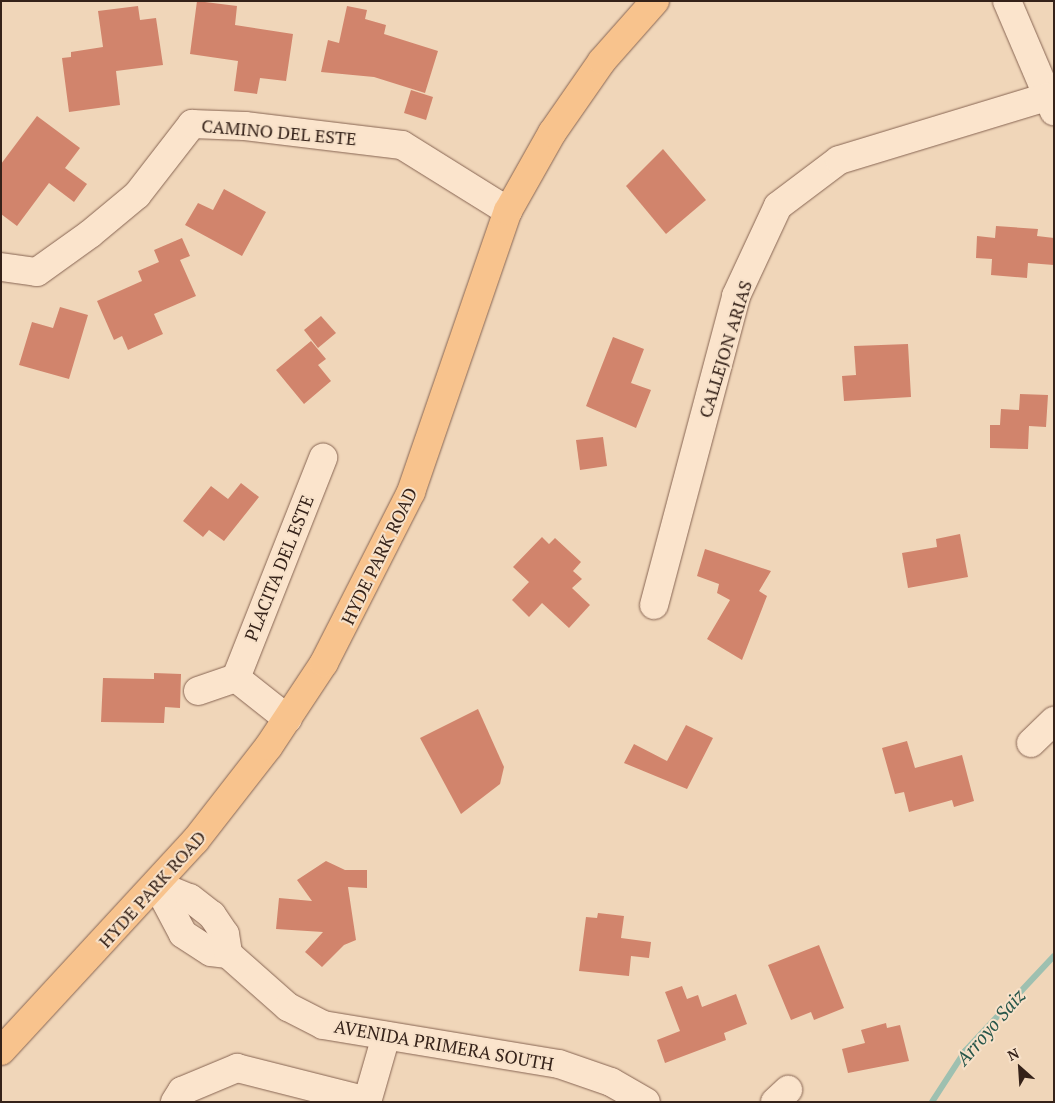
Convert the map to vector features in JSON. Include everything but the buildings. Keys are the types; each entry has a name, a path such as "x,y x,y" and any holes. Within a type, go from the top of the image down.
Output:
{"main road":[{"name":"HYDE PARK ROAD","path":"1,1051 157,885 225,805 288,719 359,602 411,492 508,211 552,133 602,61 655,1"}],"street":[{"path":"1007,1 1050,104"},
{"name":"CALLEJON ARIAS","path":"654,605 736,296 778,206 839,160 1050,104"},
{"name":"CAMINO DEL ESTE","path":"1,267 37,272 90,234 137,195 192,124 245,126 402,145 508,211"},
{"name":"PLACITA DEL ESTE","path":"236,678 323,458"},
{"path":"198,691 236,678 288,719"},
{"path":"1031,743 1054,721"},
{"name":"AVENIDA PRIMERA SOUTH","path":"157,885 183,934 211,952 228,954 272,995 305,1016 341,1029 559,1064 603,1079 646,1102"},
{"path":"175,1102 182,1091 237,1068 367,1102 386,1036"}],"waterway":[{"name":"Arroyo Saiz","path":"932,1102 965,1051 1054,956"}]}
